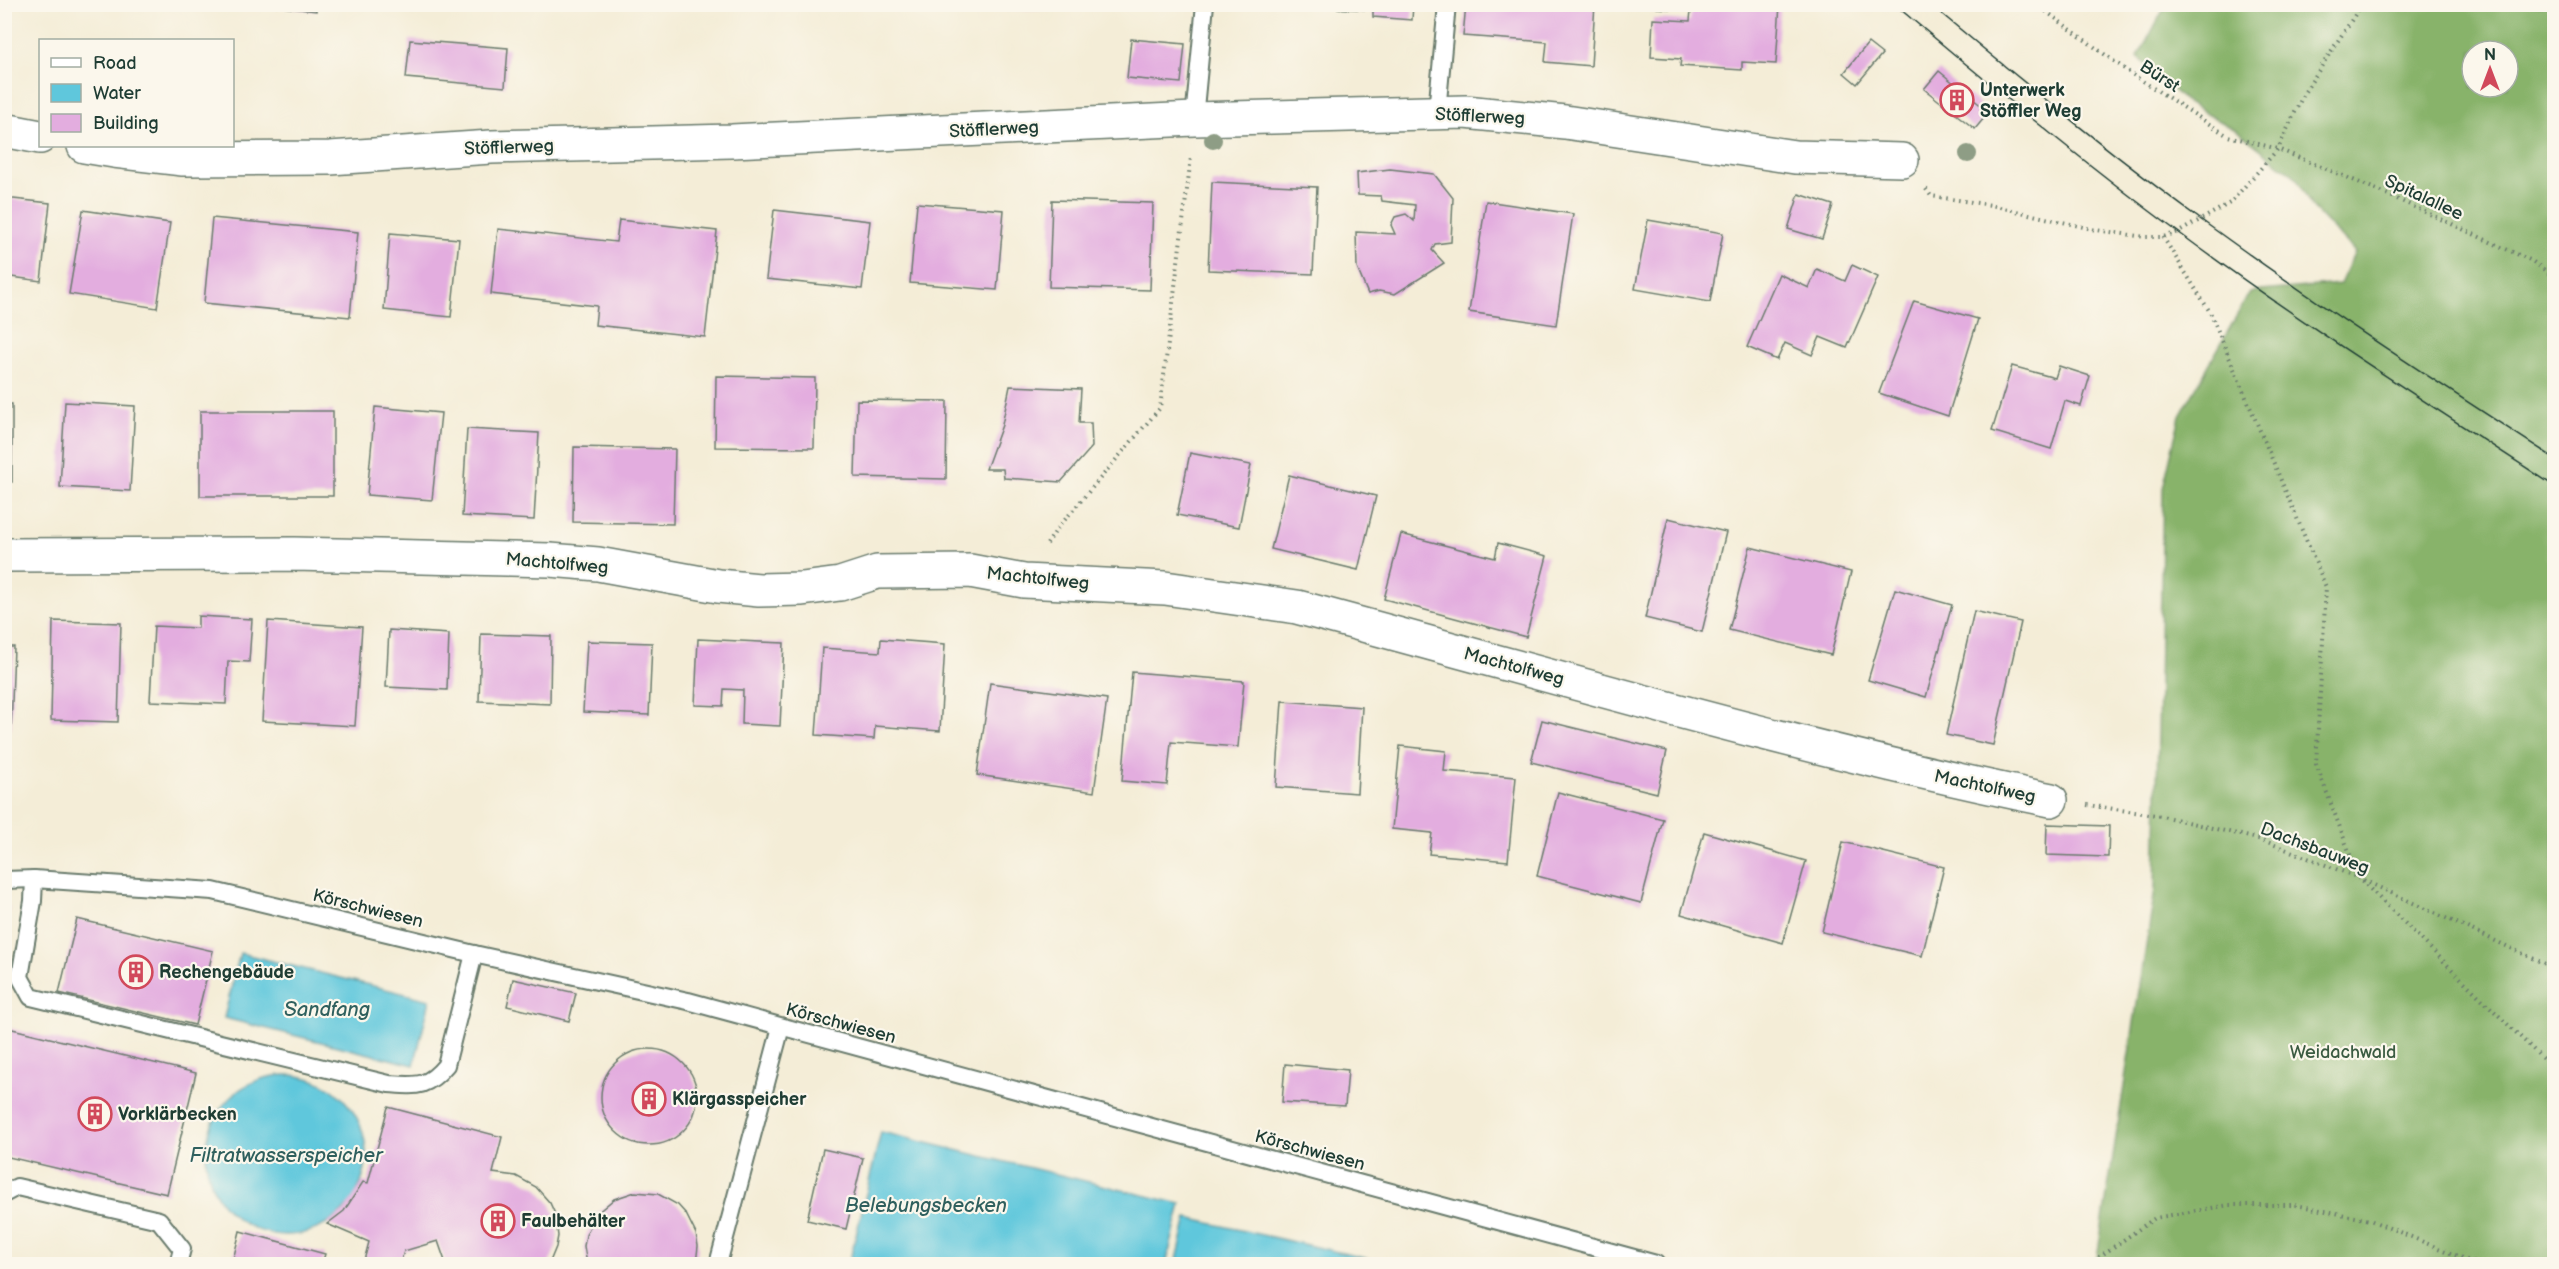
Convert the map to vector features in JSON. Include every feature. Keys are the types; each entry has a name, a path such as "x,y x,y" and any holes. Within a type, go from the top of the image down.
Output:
{"street":[{"name":"Stöfflerweg","path":"89,147 183,159 330,158 491,147 732,141 1194,119 1465,112 1565,122 1796,157 1902,160"},
{"path":"4,130 39,137"},
{"name":"Machtolfweg","path":"4,555 294,554 550,560 598,564 718,586 759,590 802,589 840,584 877,572 923,570 970,571 1024,580 1165,588 1297,607 1939,777 2051,800"}],"lane":[{"path":"1194,119 1205,4"},
{"path":"1437,112 1447,4"},
{"path":"34,879 33,901 20,977 31,997 389,1084 414,1086 434,1079 446,1065 474,954"},
{"name":"Körschwiesen","path":"4,880 34,879 213,891 474,954 688,1001 1656,1264"},
{"path":"718,1264 781,1027"},
{"path":"4,1194 17,1187 159,1220 182,1249 178,1264"}],"path":[{"name":"Bürst","path":"2036,4 2130,73 2229,136 2278,149"},
{"path":"1902,160 1931,196 1991,205 2096,230 2163,237 2179,232 2230,203 2278,149 2304,93 2362,4"},
{"path":"1024,580 1057,529 1160,408 1190,180 1194,119"},
{"name":"Spitalallee","path":"2278,149 2375,189 2532,261 2554,277"},
{"path":"2163,237 2210,312 2326,587 2316,764 2359,878 2554,1070"},
{"name":"Dachsbauweg","path":"2051,800 2162,816 2262,840 2359,878 2554,968"},
{"path":"2089,1264 2155,1218 2229,1204 2296,1205 2370,1220 2477,1264"}],"green space":[{"name":"Weidachwald","path":"2166,5 2554,5 2554,1264 2096,1264 2155,889 2163,488 2180,416 2250,292 2340,284 2355,252 2312,207 2296,177 2236,130 2187,103 2138,57"}],"water":[{"name":"Sandfang","path":"240,953 430,1000 414,1065 224,1018"},
{"name":"Filtratwasserspeicher","path":"286,1075 317,1081 342,1099 360,1124 366,1155 360,1186 342,1211 317,1229 286,1235 255,1229 230,1211 212,1186 206,1155 212,1124 230,1099 255,1081"},
{"name":"Belebungsbecken","path":"881,1132 1181,1204 1166,1264 849,1264"},
{"path":"1187,1218 1391,1264 1176,1264"}],"building":[{"path":"256,4 316,4 316,11"},
{"path":"996,4 1081,4 1081,8 996,10"},
{"path":"1332,4 1413,4 1412,20 1373,17 1373,10 1332,8"},
{"path":"1466,4 1595,4 1591,66 1545,62 1547,42 1463,36"},
{"path":"1657,4 1780,4 1776,64 1742,62 1742,70 1680,66 1681,59 1651,57 1653,19 1690,21 1691,10 1657,8"},
{"path":"1131,39 1185,44 1181,83 1127,78"},
{"path":"410,40 508,48 505,87 406,78"},
{"path":"1868,43 1882,54 1857,84 1844,73"},
{"name":"Unterwerk Stöffler Weg","path":"1939,71 1989,112 1975,129 1924,89"},
{"path":"1390,169 1434,174 1453,198 1451,242 1435,244 1432,250 1444,263 1395,294 1379,291 1368,294 1357,268 1356,232 1395,234 1391,225 1395,217 1406,214 1414,221 1415,205 1382,201 1381,196 1358,195 1357,173"},
{"path":"1212,182 1317,187 1313,274 1208,270"},
{"path":"1799,194 1833,205 1822,239 1788,229"},
{"path":"4,198 50,203 41,281 4,276"},
{"path":"1052,200 1153,203 1150,290 1049,287"},
{"path":"1486,201 1573,214 1556,325 1469,312"},
{"path":"917,203 1004,210 997,290 910,283"},
{"path":"83,210 170,223 157,308 69,294"},
{"path":"774,210 870,221 862,289 766,279"},
{"path":"212,218 358,232 350,317 204,303"},
{"path":"619,220 717,231 705,337 595,325 597,306 491,294 498,229 616,242"},
{"path":"1648,220 1723,233 1710,302 1635,289"},
{"path":"390,233 459,239 451,317 384,310"},
{"path":"1852,265 1878,277 1847,348 1820,337 1812,355 1785,343 1777,360 1747,347 1779,274 1809,288 1817,269 1845,281"},
{"path":"1914,301 1978,319 1948,416 1879,393"},
{"path":"2012,366 2055,378 2059,366 2090,376 2081,406 2065,401 2051,449 1992,431"},
{"path":"716,376 815,378 814,448 715,447"},
{"path":"1010,386 1081,389 1079,423 1091,423 1092,447 1061,482 1004,478 1003,469 986,469 1002,425"},
{"path":"857,400 947,401 946,479 855,477"},
{"path":"65,402 135,406 130,491 60,487"},
{"path":"4,404 12,404 12,482 4,482"},
{"path":"375,407 441,413 432,500 367,495"},
{"path":"200,411 333,411 333,496 200,496"},
{"path":"467,429 539,433 534,520 462,516"},
{"path":"574,447 675,449 673,524 573,522"},
{"path":"1190,453 1251,465 1239,527 1177,515"},
{"path":"1289,475 1376,496 1358,570 1271,549"},
{"path":"1668,518 1726,532 1702,632 1645,618"},
{"path":"1401,534 1495,558 1498,543 1547,556 1526,637 1384,599"},
{"path":"1750,547 1851,572 1831,655 1729,630"},
{"path":"1895,589 1952,605 1926,697 1868,680"},
{"path":"1974,611 2021,622 1993,745 1946,735"},
{"path":"198,616 252,619 249,662 228,661 226,704 150,701 154,626 198,628"},
{"path":"53,621 121,623 118,722 51,720"},
{"path":"268,621 362,627 355,726 262,721"},
{"path":"389,630 449,634 447,690 386,687"},
{"path":"481,634 551,636 550,704 479,701"},
{"path":"698,639 784,643 780,726 742,724 743,690 724,689 723,706 695,705"},
{"path":"881,639 945,644 940,731 875,726 874,739 816,735 822,648 880,652"},
{"path":"587,641 652,643 649,715 583,712"},
{"path":"4,647 14,647 11,730 4,730"},
{"path":"1132,672 1244,681 1238,747 1171,742 1167,785 1122,781"},
{"path":"990,683 1107,699 1094,792 977,775"},
{"path":"1282,701 1362,707 1357,793 1276,787"},
{"path":"1542,720 1667,751 1657,793 1531,762"},
{"path":"1400,746 1446,751 1444,771 1516,777 1508,861 1429,854 1432,833 1392,829"},
{"path":"1558,792 1663,819 1641,903 1537,876"},
{"path":"2047,824 2109,826 2108,857 2046,855"},
{"path":"1704,832 1806,861 1783,943 1681,914"},
{"path":"1843,842 1944,867 1922,956 1822,932"},
{"path":"5,906 9,906 6,931 5,931"},
{"name":"Rechengebäude","path":"77,919 213,951 195,1025 59,993"},
{"path":"513,979 576,993 569,1021 507,1006"},
{"name":"Vorklärbecken","path":"4,1027 196,1073 167,1194 4,1156"},
{"name":"Klärgasspeicher","path":"649,1049 667,1052 683,1063 694,1079 697,1097 694,1115 683,1131 667,1142 649,1145 631,1142 615,1131 604,1115 601,1097 604,1079 615,1063 631,1052"},
{"path":"1285,1064 1348,1070 1345,1106 1282,1102"},
{"path":"388,1107 502,1137 493,1173 516,1176 536,1187 550,1203 555,1214 558,1236 549,1264 446,1264 438,1241 404,1251 400,1264 363,1264 369,1242 327,1224 344,1211 363,1182 368,1183"},
{"path":"823,1149 863,1158 846,1229 807,1220"},
{"name":"Faulbehälter","path":"635,1192 658,1194 678,1205 686,1214 696,1234 698,1246 696,1264 587,1264 584,1246 586,1235 596,1214 614,1199"},
{"path":"240,1231 325,1254 322,1264 232,1264"}],"tram line":[{"path":"1894,4 2141,205 2317,330 2554,486"},
{"path":"1930,4 2063,114 2200,219 2331,311 2554,458"}],"place":[{"name":"Unterwerk Stöffler Weg","path":"1957,100"},
{"name":"Rechengebäude","path":"136,972"},
{"name":"Klärgasspeicher","path":"649,1099"},
{"name":"Vorklärbecken","path":"95,1114"},
{"name":"Faulbehälter","path":"498,1221"}]}
